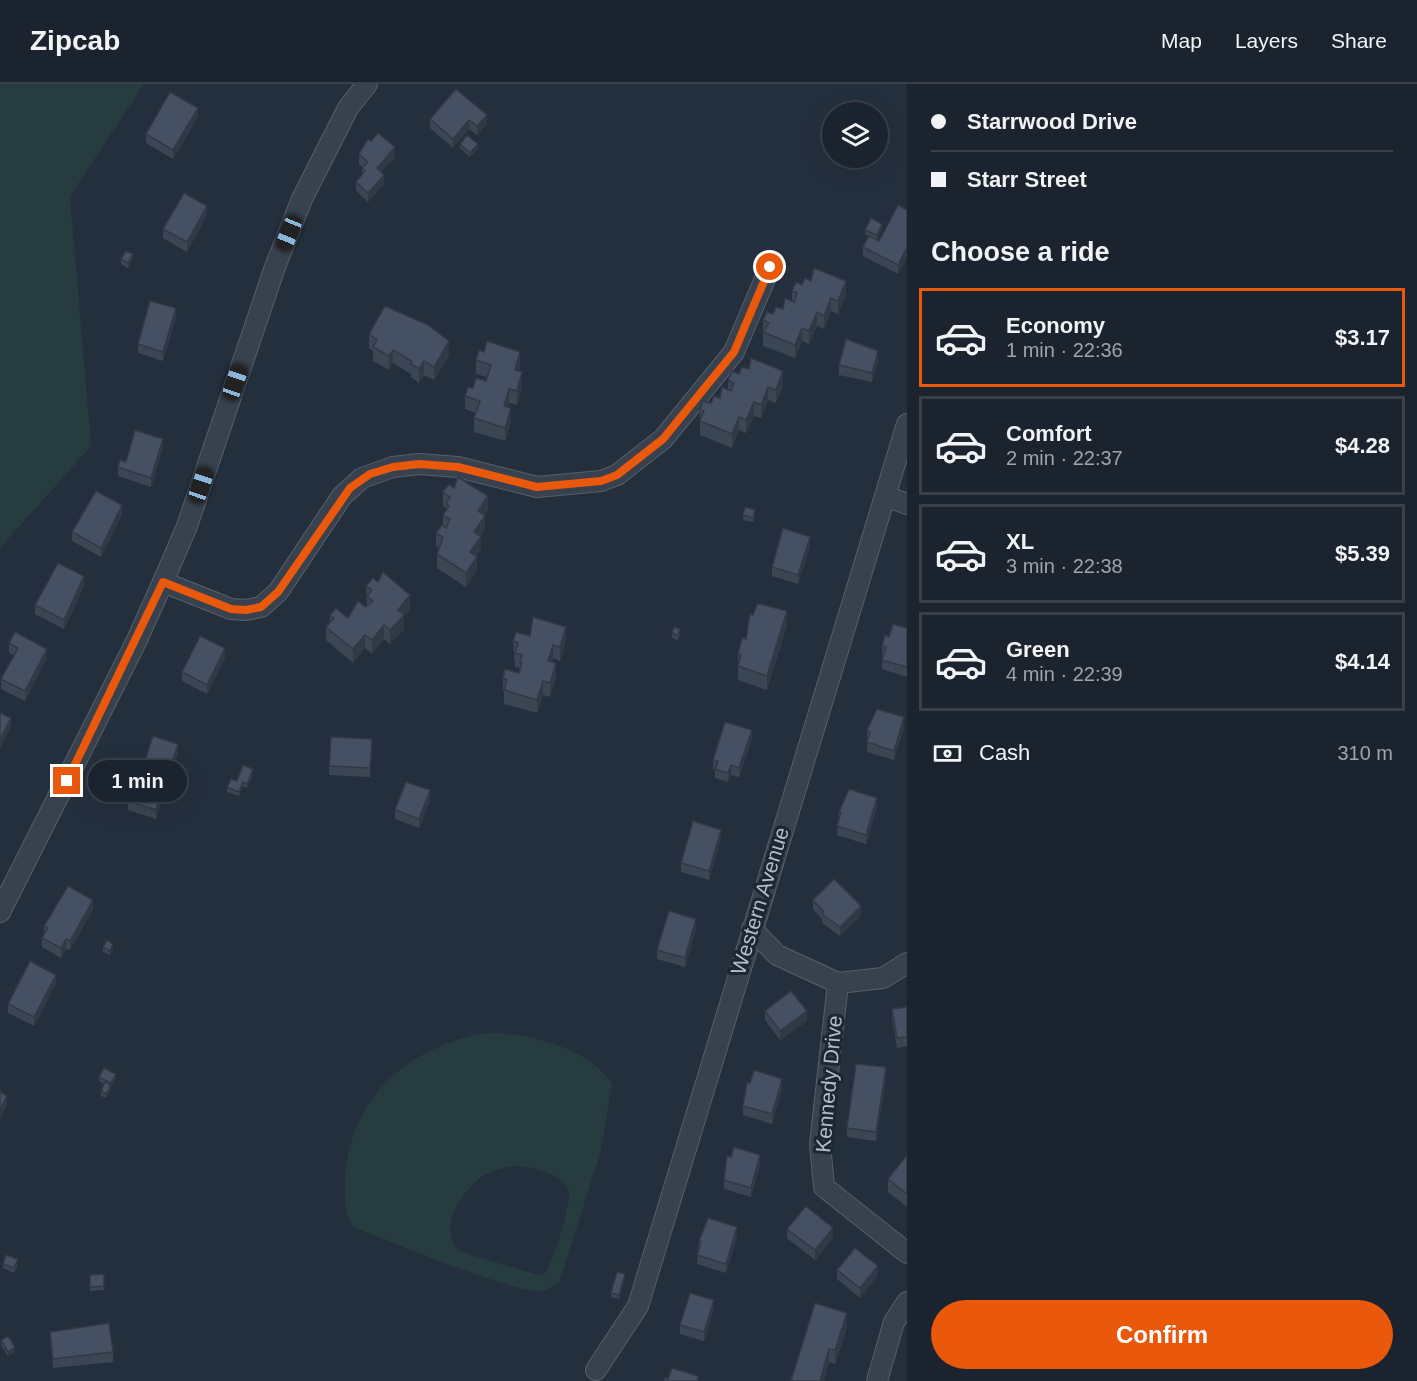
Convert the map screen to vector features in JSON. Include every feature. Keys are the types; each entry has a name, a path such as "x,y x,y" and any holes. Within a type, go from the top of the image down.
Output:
{"street":[{"path":"0,912 131,652 163,582 187,526 275,267 302,199 348,108 368,84"},
{"path":"163,582 231,609 246,610 261,607 278,592 350,488 370,474 393,467 419,464 458,467 537,487 601,481 617,475 663,439 734,352 770,267"},
{"name":"Western Avenue","path":"596,1370 638,1306 907,424"},
{"path":"885,496 907,504"},
{"path":"752,928 777,955 838,983 883,978 907,963"},
{"name":"Kennedy Drive","path":"838,983 819,1144 824,1187 907,1253"},
{"path":"877,1381 894,1322 907,1302"}],"green space":[{"path":"0,84 144,84 70,196 91,446 0,548"},
{"path":"486,1033 538,1039 572,1051 588,1060 612,1084 600,1154 559,1283 542,1291 507,1285 422,1254 356,1228 348,1216 345,1195 347,1159 355,1131 368,1106 384,1084 405,1066 429,1051 456,1040","holes":["518,1166 553,1175 568,1189 568,1206 561,1234 551,1262 542,1276 461,1252 453,1243 450,1232 455,1210 477,1180 486,1174"]}],"building":[{"path":"456,89 487,115 477,126 469,120 453,139 430,119"},
{"path":"170,92 198,108 173,150 146,134"},
{"path":"378,133 395,147 377,168 384,175 368,193 356,182 365,171 362,168 368,162 359,154 368,139 371,141"},
{"path":"467,135 478,144 470,153 460,144"},
{"path":"184,193 207,206 187,242 163,229"},
{"path":"898,205 907,210 907,247 898,265 863,247 869,236 879,241"},
{"path":"871,218 882,224 877,235 865,230"},
{"path":"126,251 133,254 128,263 121,259"},
{"path":"814,268 846,281 838,301 831,298 824,316 817,312 809,331 802,328 795,345 763,332 769,323 763,320 767,312 773,314 776,307 783,309 785,298 794,302 797,293 792,291 796,282 802,285 805,278 811,281"},
{"path":"150,301 176,308 163,352 138,344"},
{"path":"385,306 428,325 449,341 434,367 424,361 419,369 411,364 412,361 393,350 389,356 373,347 377,340 369,334"},
{"path":"846,339 878,351 872,373 839,365"},
{"path":"487,341 520,352 515,370 522,372 517,391 509,389 504,406 511,408 505,428 474,418 480,401 465,396 468,387 473,388 476,378 486,381 491,365 476,360 479,350 484,352"},
{"path":"751,358 783,371 776,390 768,387 761,405 754,402 746,420 739,417 732,434 700,421 704,411 700,410 703,401 711,403 714,396 720,398 722,387 731,391 734,383 728,380 732,371 739,374 742,367 749,369"},
{"path":"135,430 163,439 151,478 118,467 120,460 126,462"},
{"path":"458,477 488,496 478,511 485,516 474,532 481,536 470,552 477,557 466,573 437,554 443,537 436,533 442,525 446,528 450,519 443,515 449,506 446,503 450,497 443,492 449,484 454,488"},
{"path":"96,491 122,505 101,548 72,532"},
{"path":"745,507 755,510 753,518 743,515"},
{"path":"783,528 810,537 798,575 772,567"},
{"path":"58,563 84,576 64,620 35,605"},
{"path":"383,572 410,595 398,610 404,615 390,630 384,625 372,640 365,635 353,649 326,627 334,618 330,615 336,608 348,618 358,601 365,607 373,601 367,596 372,590 366,586 373,578 378,582"},
{"path":"757,604 787,611 767,676 738,666 742,638 746,639 750,614 753,615"},
{"path":"533,617 566,627 560,647 553,645 548,661 556,663 550,683 543,681 537,700 504,690 507,680 503,678 505,669 519,673 522,655 515,653 518,643 513,641 516,632 530,636"},
{"path":"893,624 907,628 907,667 882,660 886,647 882,646 885,635 889,637"},
{"path":"674,627 680,629 678,636 672,633"},
{"path":"15,632 47,649 25,691 1,679 18,648 9,643"},
{"path":"200,636 225,648 207,685 182,672"},
{"path":"877,709 904,717 894,751 867,742 870,732 867,730"},
{"path":"0,713 11,718 0,740"},
{"path":"725,722 752,730 739,768 731,765 728,773 715,769 718,761 713,760"},
{"path":"153,736 178,744 156,810 128,801 138,769 146,771 148,764 144,763"},
{"path":"331,737 372,739 370,768 329,766"},
{"path":"243,765 253,769 247,784 243,782 239,792 227,787 231,779 237,781"},
{"path":"406,782 430,790 419,819 395,810"},
{"path":"849,789 877,798 866,835 837,826 841,813 839,812"},
{"path":"693,821 721,830 709,871 681,863"},
{"path":"834,879 861,906 840,927 822,914 824,912 813,900"},
{"path":"68,886 93,900 70,941 66,939 61,948 42,938 48,928 44,926"},
{"path":"669,911 696,919 685,958 657,950"},
{"path":"107,940 113,944 110,951 103,947"},
{"path":"30,961 56,975 34,1017 8,1004"},
{"path":"791,991 807,1011 780,1031 765,1011"},
{"path":"907,1007 907,1037 897,1038 892,1009"},
{"path":"856,1064 886,1067 876,1132 847,1128"},
{"path":"104,1068 116,1074 111,1083 99,1077"},
{"path":"754,1070 782,1079 772,1114 743,1106 747,1083 750,1083"},
{"path":"105,1082 111,1085 106,1094 101,1091"},
{"path":"0,1092 7,1096 0,1110"},
{"path":"734,1147 760,1155 751,1188 724,1180 727,1156 731,1157"},
{"path":"907,1155 907,1194 888,1179"},
{"path":"806,1206 833,1228 815,1250 787,1229"},
{"path":"708,1218 737,1227 726,1264 697,1255 701,1242 699,1241"},
{"path":"855,1248 878,1266 860,1288 837,1270"},
{"path":"6,1255 18,1259 14,1268 3,1264"},
{"path":"617,1272 625,1274 619,1295 611,1293"},
{"path":"104,1274 104,1286 90,1287 90,1275"},
{"path":"690,1293 714,1300 704,1332 680,1325"},
{"path":"815,1303 847,1313 835,1350 829,1349 820,1381 791,1381"},
{"path":"109,1323 113,1352 53,1359 50,1332"},
{"path":"8,1336 15,1347 8,1352 1,1340"},
{"path":"672,1368 698,1376 697,1381 664,1381 665,1378 668,1379"}],"route":[{"path":"67,781 163,582 194,597 231,609 246,610 261,607 272,600 278,592 342,496 356,482 370,474 393,467 432,464 458,467 524,486 537,487 601,481 617,475 663,439 734,352 770,267"}]}
